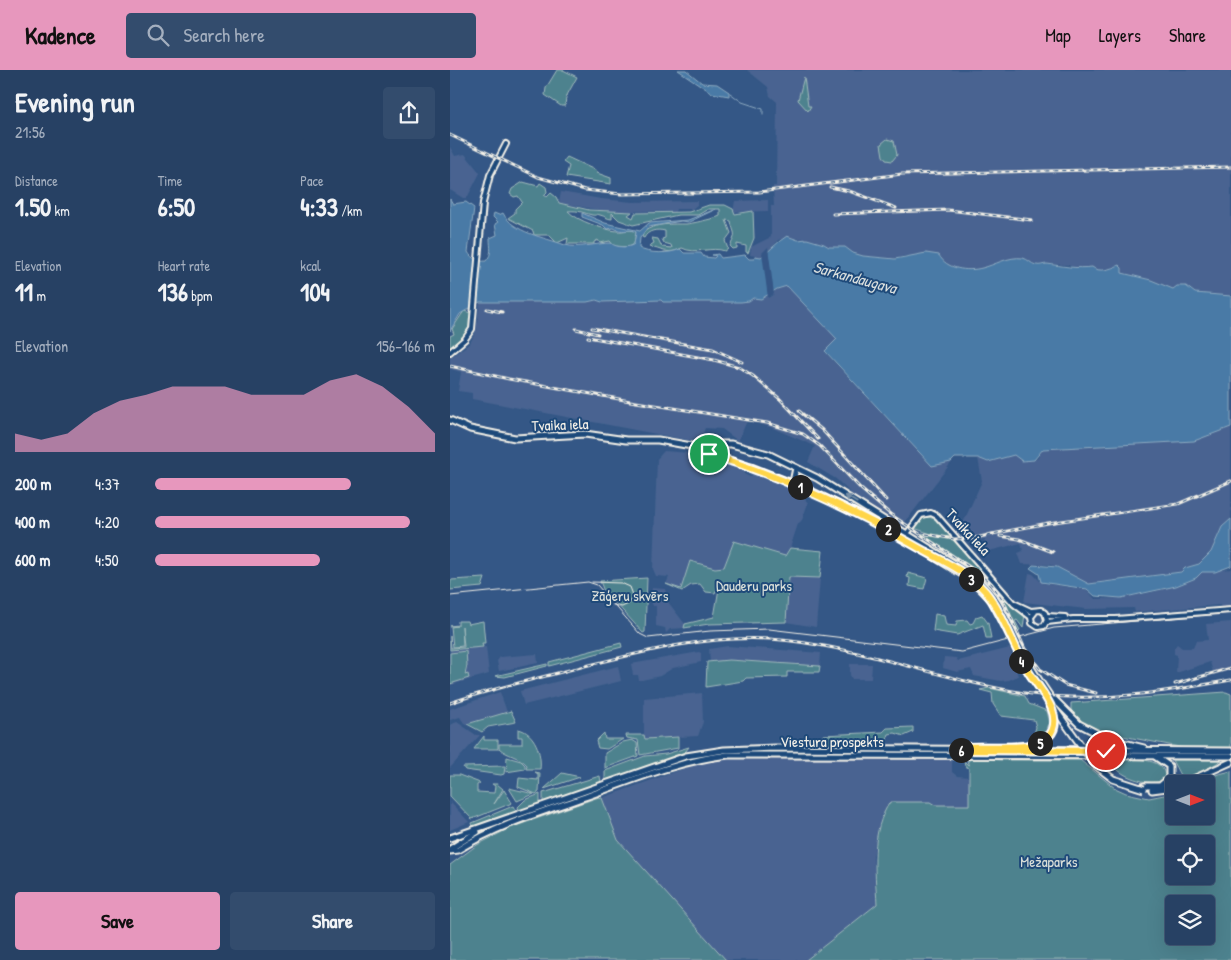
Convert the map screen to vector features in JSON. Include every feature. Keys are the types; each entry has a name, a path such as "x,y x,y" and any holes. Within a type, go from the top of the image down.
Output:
{"main road":[{"name":"Tvaika iela","path":"450,420 476,431 515,438 585,434 626,440 658,440 703,448 709,454 789,482 905,536"},
{"name":"Tvaika iela","path":"703,448 711,444 740,445 768,454 817,478 872,512 905,536"},
{"path":"789,482 793,482 796,468"},
{"path":"905,536 988,588 1001,607 1024,656 1099,765 1124,780 1144,787 1156,787 1164,784 1171,773 1167,763 1148,756"},
{"path":"926,549 963,574 985,592 995,605 1020,659 1047,700 1095,765 1113,779 1156,790 1165,788"},
{"path":"1046,690 1073,719 1108,739 1133,746 1164,751"},
{"path":"953,750 980,746 1027,746 1045,741 1053,730 1054,718 1047,700"},
{"name":"Viestura prospekts","path":"450,838 542,809 704,753 953,750 1104,753 1148,756 1231,756"},
{"name":"Viestura prospekts","path":"764,751 1104,753 1231,751"},
{"path":"1202,775 1231,762"},
{"name":"Viestura prospekts","path":"450,850 458,850 493,830 542,809"},
{"path":"450,850 486,827"},
{"path":"450,856 458,850"}],"street":[{"path":"450,352 471,331 483,203 490,175 506,144"},
{"name":"Tvaika iela","path":"905,536 921,515 927,513 937,516 1012,602 1031,617 1032,623 1038,627 1047,622 1072,618"},
{"name":"Tvaika iela","path":"1012,602 1035,612 1043,611 1047,616 1072,618 1116,619 1231,610"},
{"path":"1031,617 1035,612"},
{"path":"1047,616 1047,622"}],"shaded area":[{"path":"747,70 1231,70 1231,296 1195,293 1186,286 1177,286 1173,290 1147,279 1122,273 1116,266 1109,270 1095,270 1091,267 1077,269 1068,265 1037,265 1019,258 1008,259 981,269 953,269 943,262 940,256 905,256 895,259 863,256 853,253 845,247 829,247 807,239 785,238 778,240 770,251 761,257 750,255 751,247 771,237 771,206 774,206 773,186 776,186 777,102 770,96 768,87"},
{"path":"450,147 455,156 465,154 480,173 467,198 463,198 450,190"},
{"path":"561,192 633,202 697,201 697,205 692,209 676,209 675,212 605,211 559,203"},
{"path":"768,200 768,211 733,212 735,201"},
{"path":"787,286 837,339 825,352 925,459 932,466 951,462 955,458 902,526 859,501 836,479 808,462 815,446 770,427 747,421 738,441 722,429 705,428 702,436 693,441 472,399 472,393 458,391 461,372 450,369 450,358 470,343 476,331 480,302 661,300 663,302 741,302 753,298 761,299 777,289"},
{"path":"1231,427 1231,519 1222,527 1211,552 1199,564 1185,568 1181,572 1089,584 1051,565 1022,564 1018,553 1023,551 1021,543 981,553 985,539 970,541 969,535 959,532 982,481 978,458 988,462 1014,455 1022,461 1038,458 1042,449 1194,441"},
{"path":"664,451 690,453 702,458 707,456 745,471 744,474 750,477 753,474 799,492 808,503 802,520 798,524 788,554 785,556 734,541 724,567 715,568 690,561 681,589 666,584 669,577 656,576 653,569 657,459"},
{"path":"1231,569 1231,607 1221,608 1220,605 1135,612 1134,608 1086,609 1024,602 1029,573 1033,574 1042,583 1087,590 1095,599 1121,598 1148,593 1176,586 1196,578 1202,572"},
{"path":"789,577 820,578 816,627 786,622"},
{"path":"652,588 665,589 668,602 685,624 684,628 670,629 666,633 665,628 656,626 656,606 653,606 651,601"},
{"path":"1231,622 1231,670 1214,675 1210,662 1176,673 1177,655 1174,654 1174,648 1177,644 1182,648 1193,648 1196,641 1208,640 1206,624"},
{"path":"728,646 821,653 820,666 729,660 710,662 709,649"},
{"path":"486,647 489,674 450,685 450,650"},
{"path":"1010,648 1018,676 1009,680 1001,681 974,676 971,669 957,672 943,668 944,657 956,658 958,661"},
{"path":"701,653 701,662 673,668 660,676 642,680 639,680 638,675 633,675 631,664"},
{"path":"537,654 538,663 499,671 497,661 500,657"},
{"path":"850,664 872,664 871,679 852,679"},
{"path":"618,666 621,681 524,705 520,691"},
{"path":"500,692 507,712 467,724 460,717 450,720 450,709"},
{"path":"702,693 703,722 698,736 644,739 644,698"},
{"path":"457,722 476,735 480,735 450,768 450,725"},
{"path":"749,758 948,758 952,761 952,772 957,776 969,777 969,805 934,805 930,802 882,814 873,856 877,904 806,960 726,960 618,840 602,798 696,764 715,760"},
{"path":"450,802 469,822 450,830"}],"green space":[{"path":"557,70 563,70 577,77 566,97 565,106 561,106 545,95 546,88"},
{"path":"804,77 808,106 811,106 808,111 798,100"},
{"path":"887,139 894,141 897,155 892,161 886,160 883,156 881,144"},
{"path":"567,157 597,171 597,173 611,178 611,184 566,177 569,166 563,162"},
{"path":"523,182 538,186 540,183 546,187 547,192 544,195 547,197 551,193 559,203 589,210 632,212 628,215 633,218 635,213 689,212 709,205 725,205 733,209 735,214 753,211 754,238 748,253 746,252 746,246 737,244 737,248 733,249 730,246 734,233 731,221 726,220 731,233 725,241 728,249 725,251 715,249 692,251 682,248 665,251 649,246 654,243 652,238 658,239 662,247 672,248 671,245 664,243 662,239 665,238 665,231 653,231 644,238 642,237 644,232 658,226 688,224 714,218 720,216 720,209 708,209 698,215 678,215 633,225 619,220 612,213 612,219 609,219 598,214 592,215 568,211 572,215 599,227 617,231 631,230 636,232 634,244 630,247 614,246 610,241 600,243 598,240 594,244 567,244 568,238 557,243 549,235 534,235 533,231 508,218 515,213 515,209 522,202 518,196 514,197 510,194 512,189"},
{"path":"464,311 471,313 470,325 465,335 450,348 450,336 454,334 452,329"},
{"path":"929,517 937,520 953,538 934,535 914,528 921,519"},
{"path":"922,534 957,540 984,575"},
{"name":"Dauderu parks","path":"734,541 785,556 790,548 823,551 820,578 789,577 786,622 709,624 684,628 685,624 714,617 720,583 715,593 706,592 700,584 691,585 682,591 666,584 681,589 690,561 715,568 724,567"},
{"path":"908,573 927,578 924,589 909,586 910,578 907,577"},
{"path":"485,578 482,587 450,590 451,580"},
{"name":"Zāģeru skvērs","path":"647,578 645,632 643,633 603,589 600,581"},
{"path":"999,590 1025,614 1023,628 1017,620 1015,621 1020,630 1017,631"},
{"path":"935,614 944,616 946,625 956,626 957,621 967,620 970,624 973,623 976,617 982,615 988,623 991,638 986,638 983,625 957,635 933,631"},
{"path":"458,621 467,621 468,624 483,621 485,643 482,643 483,647 450,650 450,636 451,648 464,647 462,626 463,646 453,647 451,627 457,626 450,626 458,625"},
{"path":"621,643 622,647 549,666 549,662"},
{"path":"466,651 467,665 465,675 468,674 469,678 450,684 450,653"},
{"path":"729,660 820,666 819,672 787,672 787,677 746,678 743,681 706,687 707,662"},
{"path":"547,664 547,666 505,677 495,676"},
{"path":"989,688 1025,696 1029,704 1047,711 1050,723 1044,734 1034,734 1036,727 1034,720 1001,716 993,704 992,693 980,690"},
{"path":"1226,692 1231,694 1231,748 1185,748 1096,731 1079,721 1071,710 1071,703"},
{"path":"511,711 516,722 488,727 482,732 467,724"},
{"path":"913,727 913,732 904,736 895,733 889,734 885,745 825,746 822,740 823,735 883,732 887,728"},
{"path":"518,729 529,734 536,744 540,757 540,769 526,769 527,765 524,762 499,748 499,744 522,744 522,737 518,737"},
{"path":"604,733 605,739 623,739 607,749 598,748 596,741"},
{"path":"626,735 644,735 645,739 678,737 678,748 640,755 638,740 627,738"},
{"path":"484,736 484,740 498,740 498,749 474,749"},
{"path":"632,740 637,743 638,756 605,768 605,753 623,742"},
{"path":"689,747 682,756 605,782 605,771 645,756 666,754"},
{"path":"507,757 521,761 525,765 525,769 506,772"},
{"name":"Mežaparks","path":"969,758 1080,760 1115,788 1126,793 1149,798 1165,795 1165,825 1215,825 1215,775 1231,771 1231,960 806,960 877,904 875,851 879,826 890,802 930,802 935,805 969,805 969,768 965,766 964,761 969,766 967,761 969,761"},
{"path":"1135,759 1153,762 1160,765 1164,771 1165,779 1151,782 1134,779 1114,766 1111,760"},
{"path":"1172,760 1222,760 1197,775 1180,775"},
{"path":"505,766 504,774 501,775 465,770 463,767"},
{"path":"535,772 540,773 539,792 536,794 518,787 519,778 538,780 538,774"},
{"path":"562,773 580,777 544,789"},
{"path":"450,775 459,775 480,783 477,785 477,792 494,793 495,786 492,784 497,784 503,789 494,804 504,790 512,803 472,819 450,796"},
{"path":"600,776 601,782 543,802 543,793"},
{"path":"509,788 534,794 517,801"},
{"path":"540,794 540,804 522,811 519,810 518,807 525,800"},
{"path":"599,797 602,798 618,840 726,960 450,960 450,865 477,845 510,828"},
{"path":"513,806 517,813 473,827 472,823"}],"water":[{"path":"678,70 686,70 702,83 717,84 729,92 729,96 712,93"},
{"name":"Sarkandaugava","path":"450,199 453,204 466,202 474,208 468,252 473,258 480,261 486,261 490,255 490,238 497,235 495,224 498,222 493,217 494,213 499,215 503,213 508,220 521,230 565,245 582,246 611,243 623,247 634,244 636,232 614,228 607,229 603,225 582,217 582,213 605,223 640,231 649,223 688,220 716,209 689,222 681,221 648,227 640,238 639,248 659,253 680,249 684,253 701,253 704,257 714,258 716,256 712,255 718,254 721,258 745,255 749,259 754,259 755,256 761,257 787,236 798,240 807,239 829,247 845,247 853,253 863,256 895,259 926,253 939,255 942,260 952,266 970,270 982,268 1007,259 1017,258 1025,259 1037,265 1092,267 1102,270 1119,265 1122,268 1122,273 1151,280 1173,289 1177,286 1186,286 1195,293 1231,296 1231,427 1194,441 1043,449 1034,460 1022,461 1014,455 988,462 978,458 955,458 951,462 932,466 825,351 837,339 787,286 777,289 761,299 753,298 749,301 741,302 663,302 661,300 602,302 596,300 587,302 480,302 460,314 450,331"},
{"path":"1231,519 1231,566 1215,572 1202,572 1196,578 1176,586 1121,598 1095,596 1087,589 1041,582 1039,574 1030,568 1033,565 1057,567 1089,584 1181,572 1185,568 1199,564 1211,552 1222,527"}],"pier":[{"path":"768,247 774,294 768,298 762,253"}],"waterway":[{"path":"730,93 742,102 763,109 763,114"}],"tram line":[{"path":"450,596 588,582 597,585 640,634 648,638 710,631 769,629 962,652 1054,628 1231,613"},
{"path":"592,582 621,583 630,587 633,595 630,603 622,607 613,605"}],"railway":[{"path":"450,135 538,177 585,190 621,194 759,192 902,174 1231,167"},
{"path":"830,187 849,191 896,208"},
{"path":"833,214 948,210 1032,220"},
{"path":"487,309 502,312"},
{"path":"592,328 713,349 742,362"},
{"path":"576,329 598,334"},
{"path":"588,337 714,360 739,367 753,376 780,399 818,439"},
{"path":"450,366 630,401 767,423 803,434 820,446 861,489 890,514 992,584 1006,606 1025,649 1040,669 1065,685 1096,693"},
{"path":"799,411 822,430 886,500"},
{"path":"987,535 1048,523 1178,504 1231,481"},
{"path":"926,534 954,539 978,538"},
{"path":"971,539 993,534"},
{"path":"1000,536 1019,539 1053,552"},
{"path":"450,703 480,693 646,651 671,646 745,638 770,639 837,648 967,681 1032,694 1107,697 1182,689 1231,680"},
{"path":"1175,684 1231,668"}],"route":[{"path":"709,454 751,467 809,490 846,510 872,521 963,574 985,592 995,605 1020,659 1047,700 1055,721 1054,728 1047,739 1038,744 1027,746 959,747 953,750 1106,751"}]}
